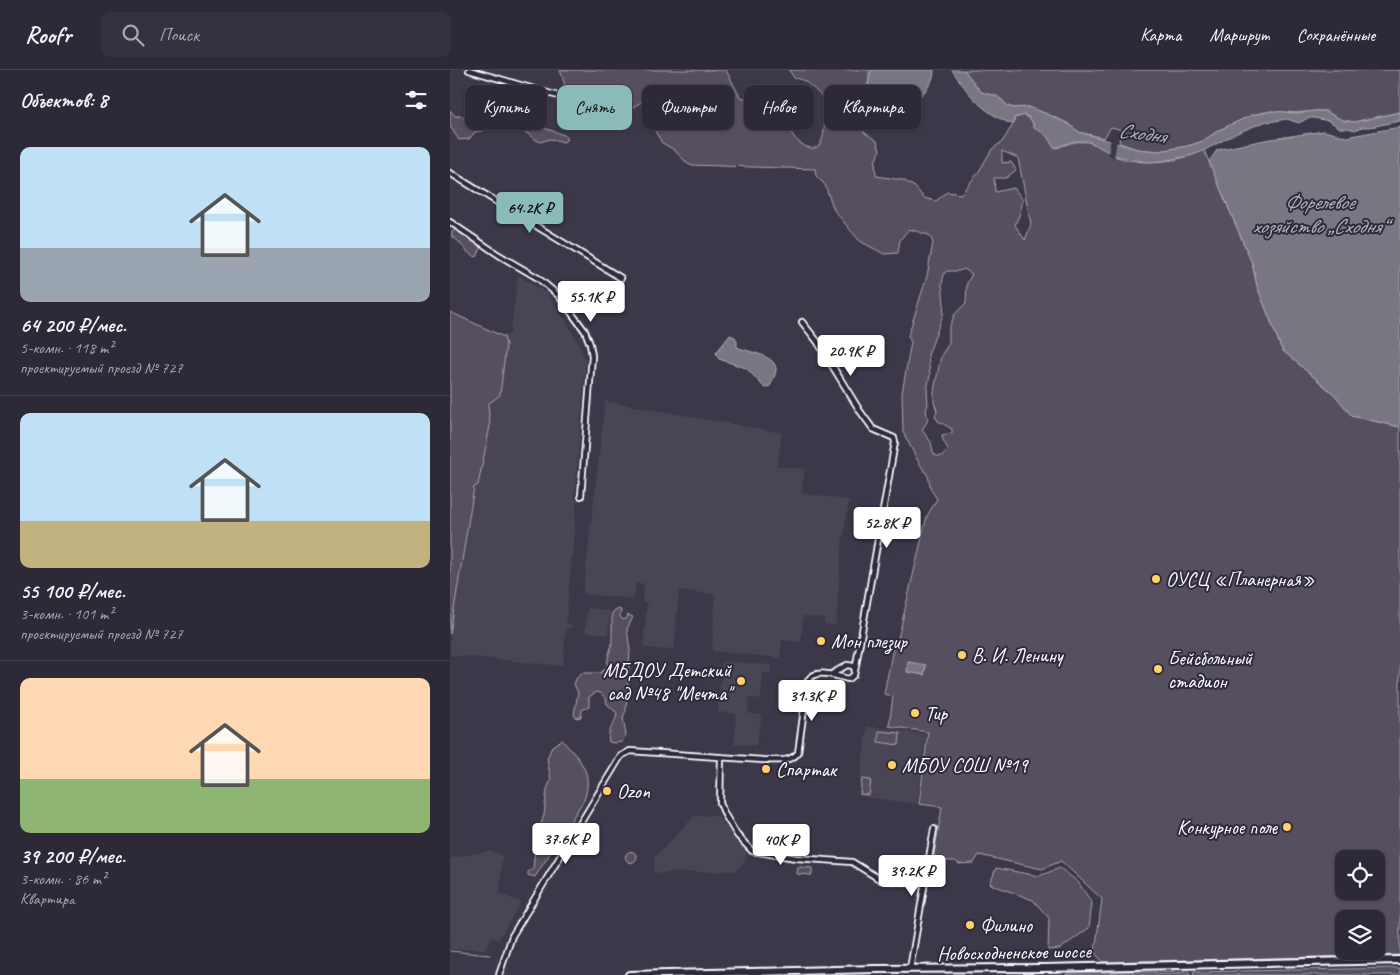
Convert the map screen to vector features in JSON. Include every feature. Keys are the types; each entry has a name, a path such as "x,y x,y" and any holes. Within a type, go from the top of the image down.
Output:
{"main road":[{"name":"Новосходненское шоссе","path":"629,975 1400,960"}],"street":[{"path":"470,70 557,96"},
{"path":"450,173 621,278"},
{"path":"450,222 548,286 565,302 590,344 592,356 581,496"},
{"path":"500,975 512,936 621,756 630,751 778,760 794,758 798,753 808,680 813,675 832,674 851,678 855,673 895,442 894,438 873,429 817,341 802,322"},
{"path":"832,674 844,665 851,665 858,661"},
{"path":"851,665 855,673"},
{"path":"841,669 842,675 845,678"},
{"path":"721,757 720,803 737,835 752,851 796,858 852,862 881,880 924,884"},
{"path":"910,969 934,829"}],"shaded area":[{"name":"ОУСЦ «Планерная»","path":"560,70 726,70 734,85 642,85 642,102 632,107 632,85 565,85"},
{"name":"ОУСЦ «Планерная»","path":"789,70 869,70 869,81 867,85 824,85 824,99 814,89 814,85 794,78"},
{"path":"964,70 1400,70 1400,112 1354,122 1342,120 1325,111 1296,113 1271,111 1252,115 1219,130 1203,141 1188,146 1159,151 1137,149 1120,143 1119,139 1122,134 1119,129 1111,127 1104,138 1079,132 1067,123 1029,107 1013,108 1008,106 1001,99 981,92"},
{"name":"ОУСЦ «Планерная»","path":"734,85 740,97 744,98 744,130 790,130 800,143 814,148 821,142 824,130 863,130 877,141 880,150 875,162 876,176 903,180 915,187 924,198 936,201 947,192 961,194 978,173 992,149 1002,142 1014,123 1014,118 1024,115 1032,121 1034,128 1047,135 1057,148 1075,142 1086,142 1106,150 1117,157 1149,162 1173,160 1204,150 1252,263 1257,286 1282,350 1335,395 1352,416 1400,427 1400,955 1385,955 1385,910 1335,910 1335,957 1103,962 1095,953 1102,899 1061,861 1042,869 979,855 974,863 959,864 955,861 936,861 936,856 934,855 942,807 919,804 928,732 889,726 893,696 884,694 893,648 897,643 927,516 937,499 931,490 928,476 903,432 902,393 911,342 908,336 927,276 933,242 929,235 909,229 900,240 898,253 884,254 860,241 851,231 834,210 825,185 816,176 815,169 689,165 673,149 662,143 655,131 734,130","holes":["1002,151 1018,158 1031,224 1025,240 1015,225 1023,200 1014,188 995,192 994,178 1006,178 1016,170 1011,162 1002,163","964,269 972,274 967,283 966,303 955,314 949,328 949,343 941,356 934,391 934,402 937,411 935,416 938,421 952,429 952,433 942,435 948,449 942,456 936,456 931,442 922,430 928,420 926,410 930,375 928,355 943,315 942,284 944,274 947,271"]},
{"path":"450,110 455,116 465,117 465,130 485,130 475,132 469,139 459,140 450,126"},
{"path":"547,129 568,138 564,142 550,139 540,142 522,130"},
{"path":"454,230 482,246 477,257 470,254 452,237"},
{"path":"518,275 547,293 565,319 579,344 586,362 574,498 577,499 566,623 572,625 571,628 566,628 563,666 450,655 450,634 500,335 510,334"},
{"path":"450,312 504,337 506,345 500,395 488,404 490,426 478,485 474,487 450,634"},
{"path":"605,401 782,433 777,466 805,469 801,493 849,500 841,554 836,626 824,624 824,618 803,616 801,642 782,640 780,658 712,651 715,594 679,591 674,650 643,648 647,603 642,602 644,584 636,583 634,599 583,594"},
{"path":"587,608 611,611 608,635 585,632"},
{"path":"616,609 621,610 620,616 623,620 628,615 633,617 627,629 630,650 626,710 623,718 626,735 622,742 614,743 609,742 608,738 617,713 607,704 606,699 601,693 596,692 589,697 589,707 582,710 581,717 576,718 574,714 578,693 574,684 582,673 600,673 607,668 612,643 612,613"},
{"path":"722,661 771,665 771,673 763,673 761,699 749,698 748,713 762,715 756,746 734,744 736,714 718,712"},
{"name":"МБОУ СОШ №19","path":"867,726 926,734 917,804 858,796"},
{"path":"879,731 900,733 899,745 878,742"},
{"path":"562,740 584,767 587,790 584,800 535,877 528,875 528,872 533,869 536,839 544,815 547,789 551,780 547,759 552,746"},
{"path":"862,779 871,780 869,795 860,794"},
{"path":"717,815 745,850 746,860 735,871 654,873 654,858 694,816"},
{"path":"490,851 502,855 500,894 521,902 498,940 492,937 485,949 450,949 450,858"},
{"path":"631,851 637,857 631,863 625,857"},
{"path":"798,867 812,868 812,875 797,874"},
{"path":"996,868 1039,876 1060,868 1078,882 1092,903 1089,928 1060,949 1048,950 1049,918 1033,900 990,884"},
{"path":"1400,968 1400,975 1194,975 1193,972"},
{"path":"1189,972 1190,975 1066,975 1067,973"}],"water":[{"path":"871,70 934,70 931,82 921,96 921,85 869,85"},
{"path":"952,70 964,70 981,92 997,96 1008,106 1013,108 1029,107 1067,123 1079,132 1137,149 1159,151 1188,146 1203,141 1219,130 1252,115 1272,111 1296,113 1325,111 1342,120 1354,122 1400,112 1400,121 1362,127 1355,130 1340,128 1329,121 1314,118 1308,118 1299,123 1287,119 1267,121 1237,133 1201,152 1162,161 1147,162 1116,156 1088,141 1074,141 1054,148 1042,132 1034,128 1032,121 1026,115 1014,118 1014,123 1012,124 985,109 964,87"},
{"name":"Форелевое хозяйство „Сходня“","path":"1400,127 1400,427 1352,416 1335,395 1282,350 1257,286 1252,263 1209,162 1217,150 1265,140 1324,131 1346,137"},
{"path":"730,335 735,337 737,347 772,361 776,371 770,386 765,388 746,368 719,359 716,353"},
{"path":"908,662 926,665 924,675 907,672"}],"pier":[{"path":"1111,138 1117,140 1114,158 1108,154"}],"waterway":[{"path":"450,951 490,955"}],"place":[{"name":"ОУСЦ «Планерная»","path":"1156,579"},
{"name":"Мон плезир","path":"821,641"},
{"name":"В. И. Ленину","path":"962,655"},
{"name":"Бейсбольный стадион","path":"1158,669"},
{"name":"МБДОУ Детский сад №48 \"Мечта\"","path":"741,681"},
{"name":"Тир","path":"915,713"},
{"name":"МБОУ СОШ №19","path":"892,765"},
{"name":"Спартак","path":"766,769"},
{"name":"Ozon","path":"607,791"},
{"name":"Конкурное поле","path":"1287,827"},
{"name":"Филино","path":"970,925"}],"water label":[{"name":"Сходня","path":"1142,133"}]}
